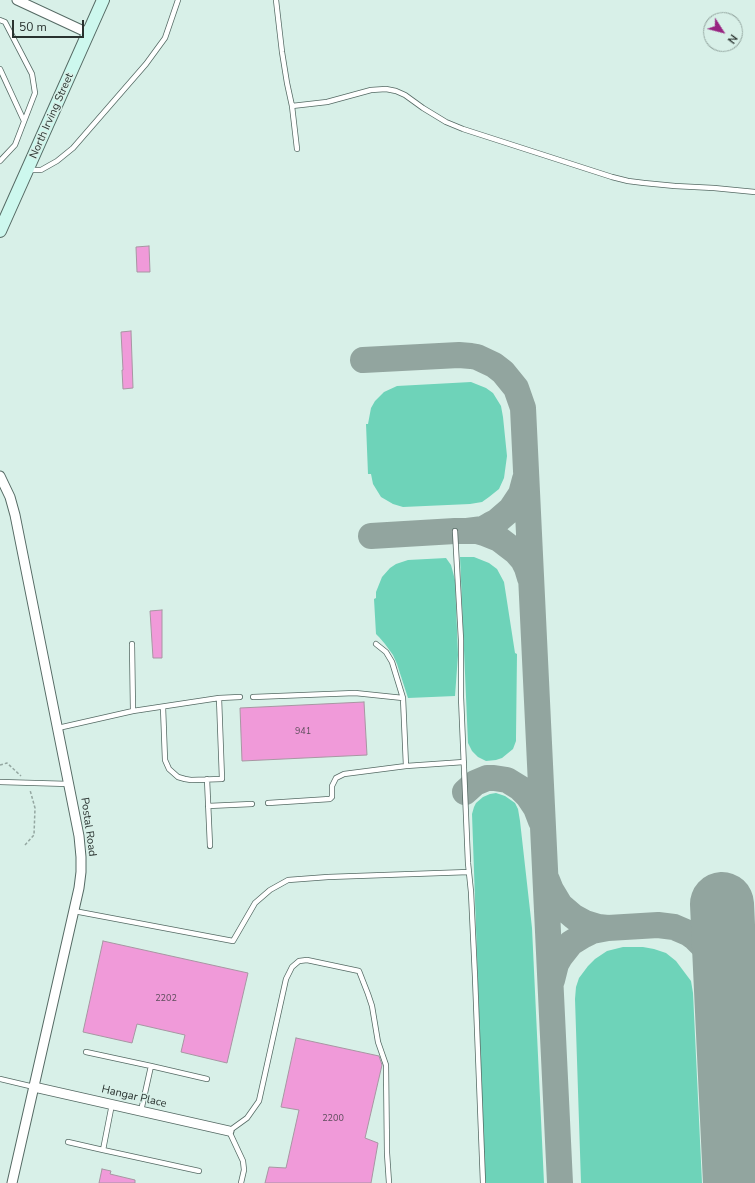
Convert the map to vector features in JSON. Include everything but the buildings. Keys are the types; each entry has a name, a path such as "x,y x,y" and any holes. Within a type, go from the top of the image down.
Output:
{"street":[{"path":"17,0 88,33"},
{"name":"North Irving Street","path":"0,231 103,0"},
{"name":"Postal Road","path":"1,481 10,498 15,515 69,784 79,836 81,857 81,872 74,910 12,1183"},
{"name":"Hangar Place","path":"34,1086 229,1131"}],"lane":[{"path":"27,171 41,170 57,161 73,148 146,64 165,38 178,0"},
{"path":"276,0 282,52 292,106 297,148"},
{"path":"0,20 5,22 32,74 35,93 15,145 0,161"},
{"path":"0,69 24,121"},
{"path":"292,106 327,102 371,90 386,89 405,95 423,108 462,130 612,177 644,183 755,192"},
{"path":"455,531 461,640 461,697 475,977 483,1183"},
{"path":"132,644 133,711"},
{"path":"376,644 386,652 392,662 403,698 406,766"},
{"path":"253,697 355,693 403,698"},
{"path":"58,728 133,711 219,698 240,697"},
{"path":"163,707 165,760 169,770 178,777 185,779 222,779 219,698"},
{"path":"268,803 330,799 332,797 332,786 336,778 344,774 406,766 464,762"},
{"path":"207,779 210,846"},
{"path":"0,782 69,784"},
{"path":"208,806 252,804"},
{"path":"74,910 233,941 255,903 270,890 288,880 328,877 469,872"},
{"path":"241,1183 244,1170 243,1161 229,1131 247,1118 259,1101 286,979 292,967 299,961 307,960 359,971 372,1006 378,1042 386,1065 387,1153 389,1183"},
{"path":"86,1052 207,1079"},
{"path":"141,1111 151,1066"},
{"path":"0,1079 34,1086"},
{"path":"104,1150 112,1104"},
{"path":"68,1142 199,1171"}],"path":[{"path":"0,764 7,763 28,782 34,808 34,835 25,845"}],"green space":[{"path":"471,382 486,388 493,393 501,406 507,456 504,478 499,489 482,502 470,504 403,507 393,504 381,497 373,484 371,474 368,474 366,424 368,424 371,408 375,401 384,392 397,386"},
{"path":"460,557 474,557 489,563 497,569 504,582 515,653 517,654 516,741 513,749 502,758 496,760 486,761 478,757 472,751 468,743"},
{"path":"446,558 451,565 455,580 458,655 455,696 408,698 393,655 376,634 374,599 376,598 376,592 382,577 396,564 408,560"},
{"path":"496,793 505,796 515,803 518,809 520,821 532,928 544,1183 485,1183 472,814 476,803 483,797"},
{"path":"623,947 643,947 666,953 676,961 691,981 693,993 702,1183 581,1183 575,999 576,987 579,978 595,959 607,951"}],"taxiway":[{"path":"363,360 459,355 477,357 494,365 503,372 516,388 523,408 560,1183"},
{"path":"467,531 483,529 496,522 511,509 521,494 525,479"},
{"path":"371,536 477,531 499,539 516,552 523,560 530,578"},
{"path":"465,792 475,783 487,778 507,780 520,788 528,796 536,808 541,821"},
{"path":"547,880 560,905 574,917 585,923 608,928 658,925 674,927 688,933 709,952 718,963 725,976"},
{"path":"552,980 556,964 571,943 592,931 608,928"}],"runway":[{"path":"722,904 735,1183"}]}
